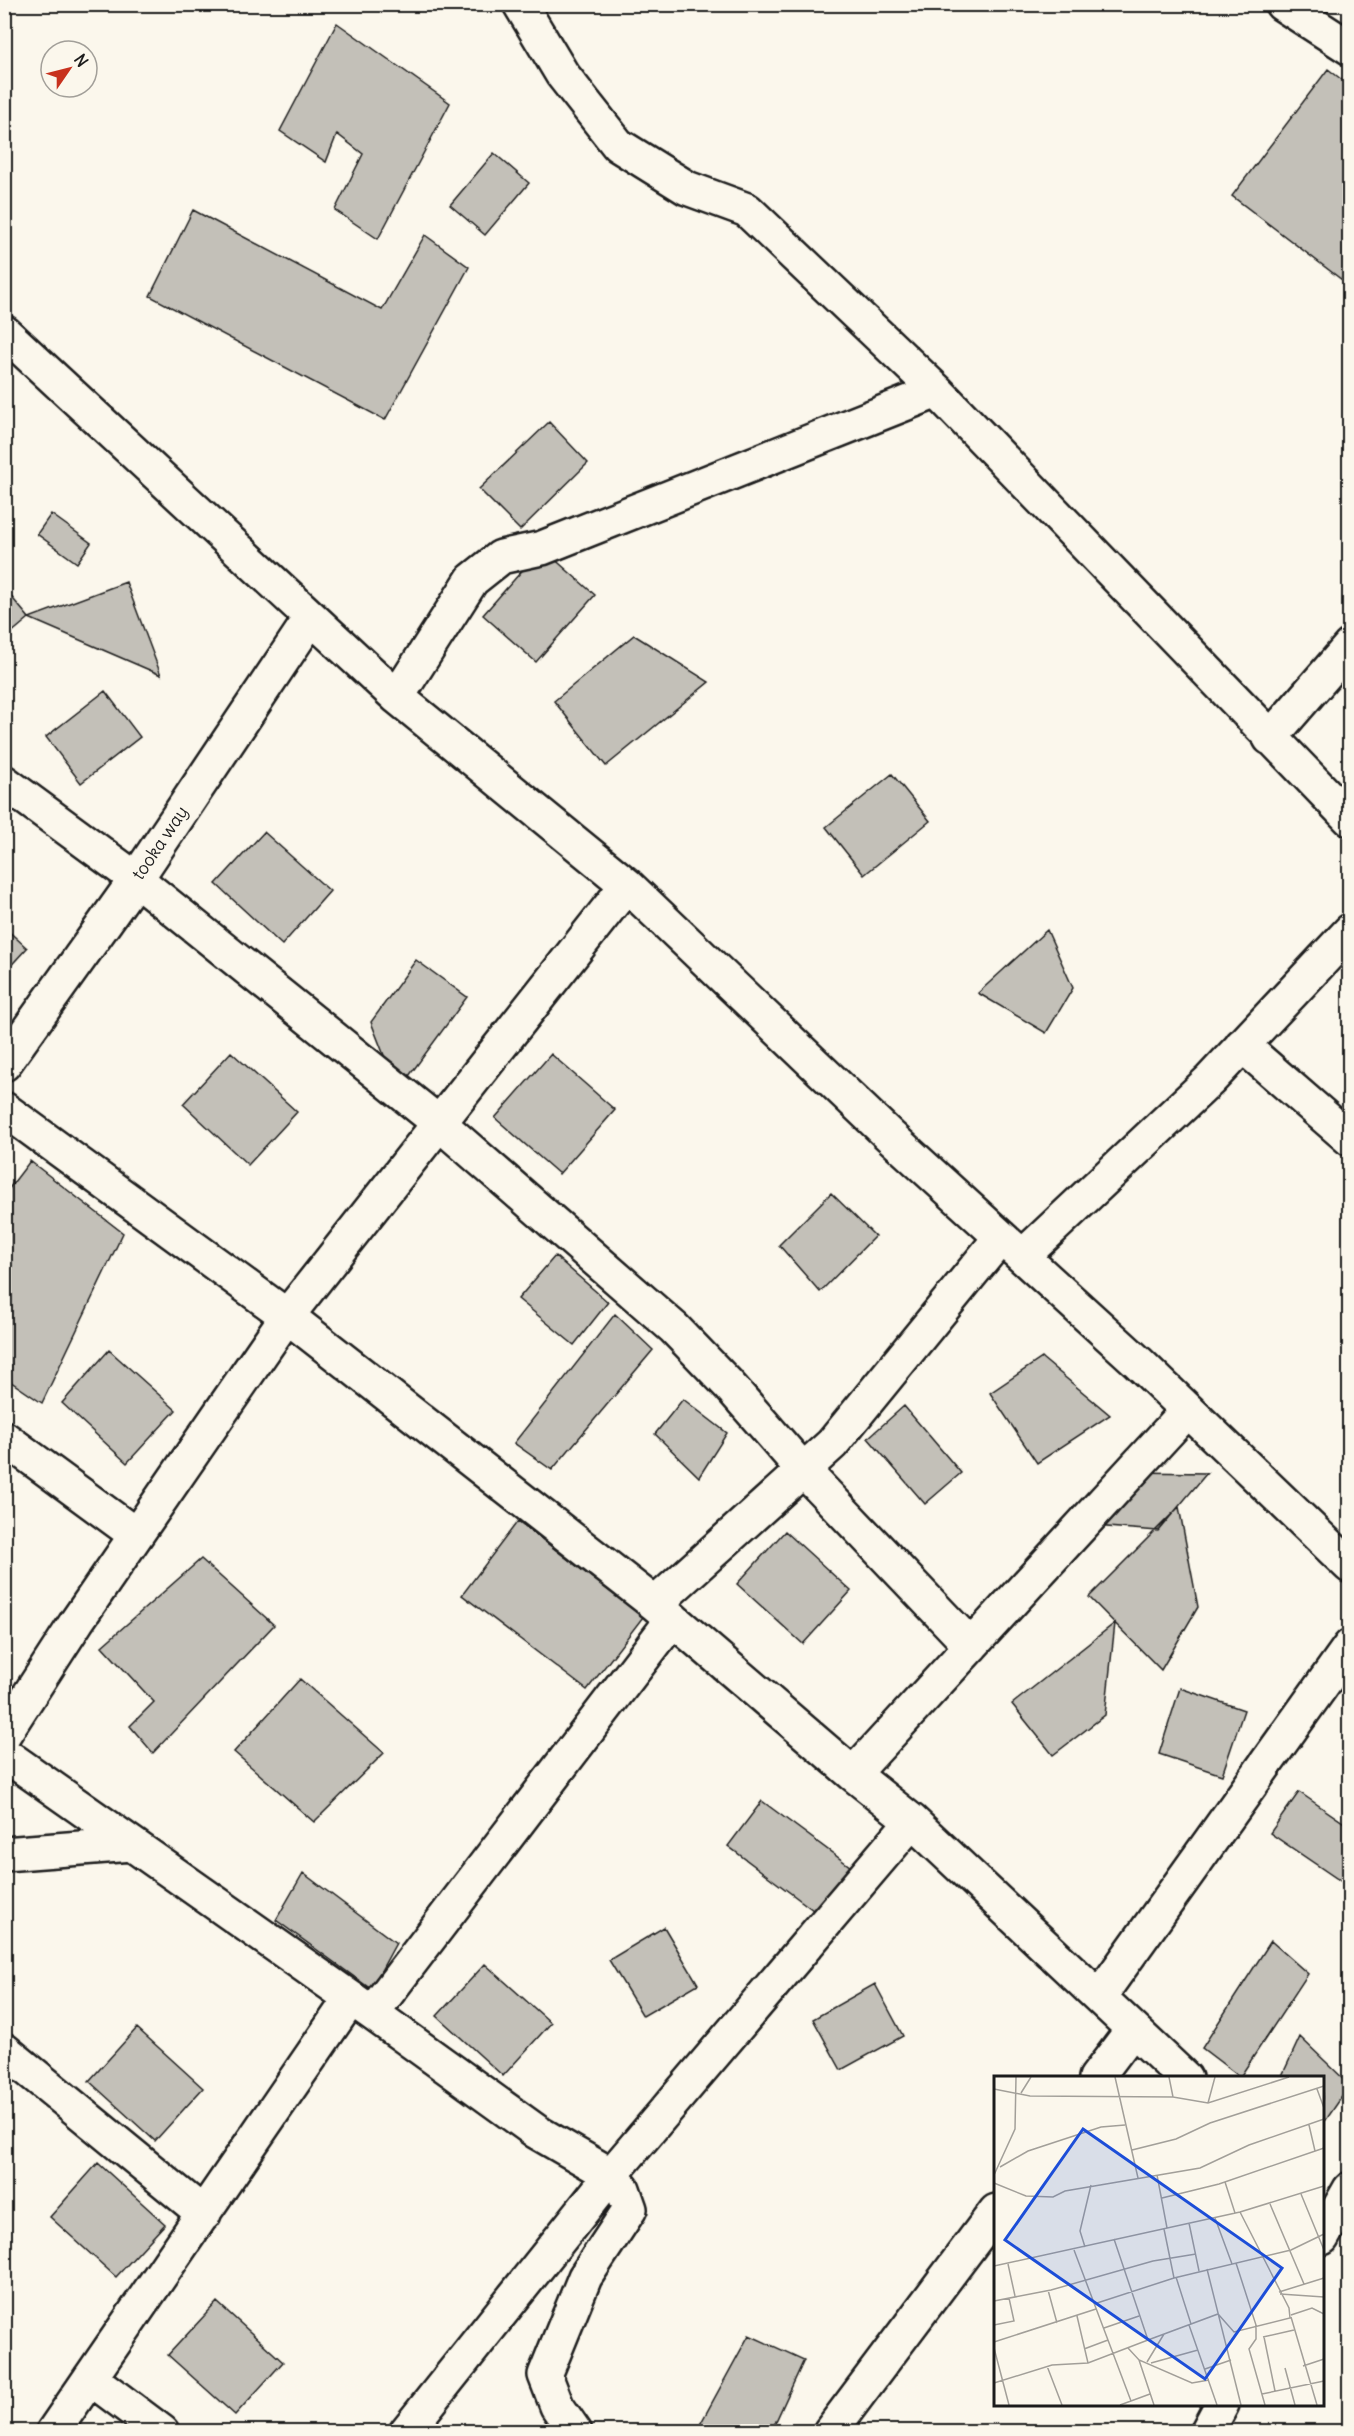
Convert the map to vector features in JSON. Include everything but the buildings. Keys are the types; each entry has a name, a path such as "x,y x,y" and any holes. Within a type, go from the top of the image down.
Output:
{"street":[{"path":"520,4 562,74 618,146 687,188 747,210 936,391 1350,819"},
{"path":"1282,4 1350,48"},
{"path":"4,332 397,697 627,885 890,1136 1188,1410 1350,1566"},
{"path":"397,697 472,579 501,557 542,548 936,391"},
{"name":"tooka way","path":"4,1064 136,879 311,618"},
{"path":"1270,738 1350,646"},
{"path":"4,782 136,879 439,1123 674,1328 728,1384 804,1471 971,1646"},
{"path":"4,1734 136,1535 287,1316 627,885"},
{"path":"53,2432 204,2214 664,1612 832,1444 1012,1246 1210,1080 1350,931"},
{"path":"1242,1045 1350,1139"},
{"path":"4,1109 287,1316 664,1612 853,1774 912,1821 1183,2076"},
{"path":"853,1774 1188,1410"},
{"path":"4,1438 136,1535"},
{"path":"1099,1997 1350,1646"},
{"path":"4,1754 537,2132 612,2175 623,2189 630,2210 585,2277 545,2375 557,2406 575,2432"},
{"path":"406,2432 612,2175 912,1821"},
{"path":"4,1854 132,1844"},
{"path":"1098,2076 1133,2029"},
{"path":"4,2050 204,2214"},
{"path":"1332,2223 1350,2188"},
{"path":"830,2432 994,2214"},
{"path":"90,2378 162,2432"},
{"path":"1207,2432 1221,2406"}]}
